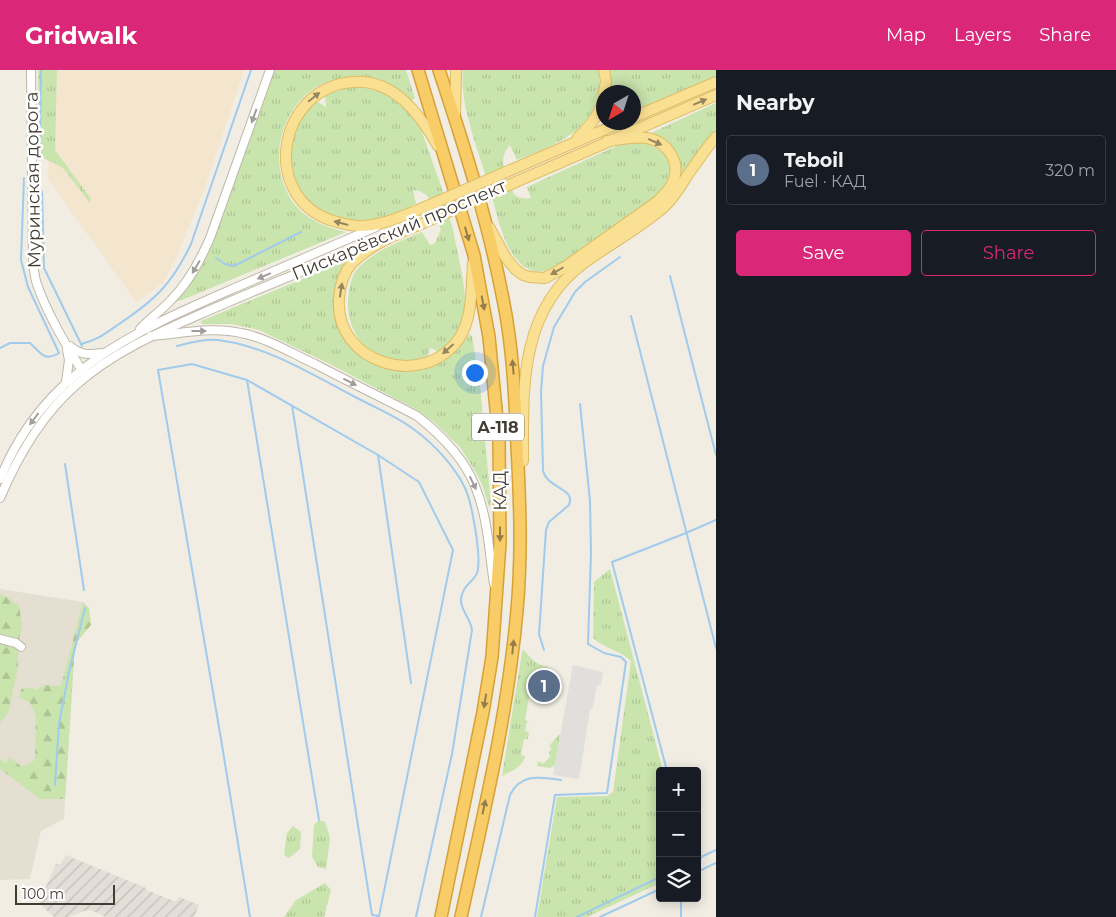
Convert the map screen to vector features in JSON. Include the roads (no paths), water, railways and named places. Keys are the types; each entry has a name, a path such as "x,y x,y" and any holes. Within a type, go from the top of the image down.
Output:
{"highway":[{"name":"КАД","path":"418,70 474,255 489,337 499,440 500,543 492,657 483,712 441,917"},
{"name":"КАД","path":"439,70 486,221 504,301 512,362 520,503 518,584 511,661 503,715 461,917"}],"main road":[{"path":"456,70 456,120"},
{"path":"604,70 605,85"},
{"path":"389,221 362,226 341,224 324,217 302,201 291,180 285,162 285,153 291,129 297,115 316,94 342,83 358,82 385,88 401,98 416,113 425,124 442,154"},
{"path":"641,114 716,82"},
{"name":"Пискарёвский проспект","path":"382,241 716,95"},
{"path":"556,151 588,129 596,117"},
{"name":"Пискарёвский проспект","path":"389,221 604,130"},
{"path":"486,221 506,258 523,275 545,278 565,267 658,201 673,182 674,158 659,142 637,137 607,142"},
{"path":"520,503 525,375 533,337 548,302 569,276 583,264 620,240 665,206 678,191 716,137"},
{"path":"382,241 352,263 347,270 341,286 339,308 341,323 348,337 360,350 376,360 390,365 408,366 435,359 459,338 469,315 474,255"}],"street":[{"name":"Муринская дорога","path":"31,70 33,261 36,282 42,298 81,369 87,376"},
{"path":"134,335 170,301 186,283 199,263 210,238 270,70"},
{"name":"Пискарёвский проспект","path":"81,369 105,352 170,316 389,221"},
{"name":"Пискарёвский проспект","path":"87,376 119,354 151,336 298,272 382,241"},
{"path":"151,336 190,330 223,331 242,333 264,340 416,416 433,429 453,451 475,486 485,521 496,600"},
{"path":"66,342 81,354 90,355 105,352"},
{"path":"66,342 70,360 66,382"},
{"path":"0,479 28,426 49,399 81,369"},
{"path":"0,498 17,464 38,429 63,398 87,376"},
{"path":"0,639 16,643 21,647"}],"waterway":[{"path":"40,151 41,70"},
{"path":"81,344 101,336 143,307 153,299 177,270 191,244 251,70"},
{"path":"0,348 10,343 30,343 43,355 50,357 59,353 28,287 21,260 24,178"},
{"path":"42,191 44,268 82,346"},
{"path":"216,258 225,264 234,266 301,232"},
{"path":"544,650 539,634 546,530 549,522 569,505 570,499 569,495 550,482 543,471 541,391 543,366 554,327 575,292 585,282 620,257"},
{"path":"670,276 716,455"},
{"path":"631,316 716,648"},
{"path":"177,346 202,340 236,343 272,355 307,371 409,426 444,457 456,472 468,495 477,543 478,566 477,573 462,594 461,603 472,630 452,754 416,917"},
{"path":"250,917 158,370 192,364 247,380 378,455 419,482 453,550 379,916 372,915 292,405"},
{"path":"247,380 319,820"},
{"path":"535,917 555,795 607,793 626,662 621,657 604,653 588,644 591,553 590,501 580,404"},
{"path":"378,455 411,683"},
{"path":"65,464 84,590"},
{"path":"666,767 612,562 716,520"},
{"path":"55,785 59,724 69,672 85,608"},
{"path":"481,917 510,795 514,788 525,780 532,778 561,780"},
{"path":"701,857 716,850"},
{"path":"701,870 716,863"},
{"path":"577,917 656,879"},
{"path":"600,917 656,891"},
{"path":"681,902 681,917"}],"place":[{"name":"Teboil","path":"544,686"}]}
